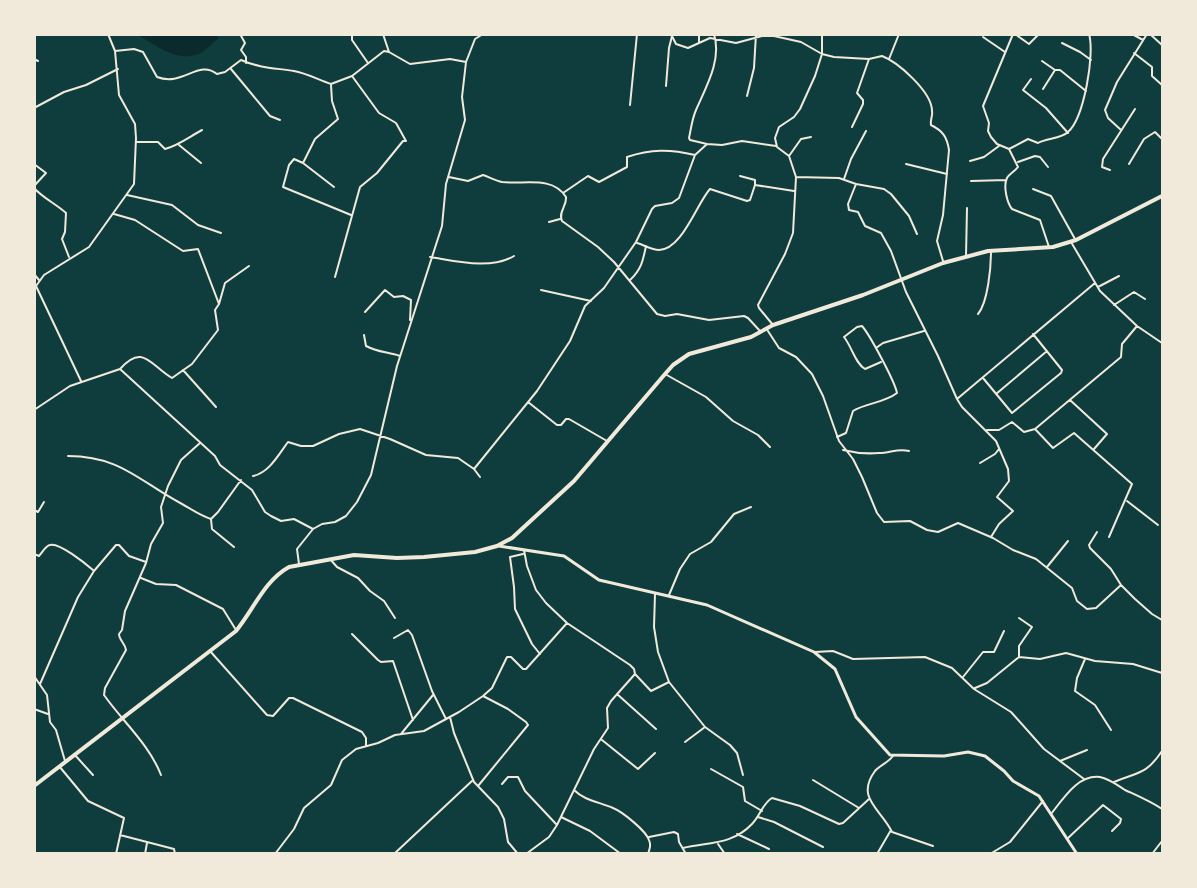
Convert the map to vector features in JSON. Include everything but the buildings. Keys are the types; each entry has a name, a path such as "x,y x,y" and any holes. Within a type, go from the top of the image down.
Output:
{"main road":[{"path":"34,786 236,631 249,615 264,589 281,571 299,564 354,555 397,558 475,552 497,546 512,538 561,494 673,365 689,354 751,337 773,325 863,295 966,256 991,251 1049,247 1073,241 1162,196"}],"street":[{"path":"81,381 35,285 69,258 89,247 135,184 135,124 119,95 115,51 108,34"},
{"path":"240,34 245,43 241,50 246,57 246,63"},
{"path":"352,34 352,40 368,64"},
{"path":"383,34 389,52"},
{"path":"299,564 296,557 297,549 313,529 322,524 335,522 352,509 371,475 400,356 430,257 442,226 448,177 465,120 462,97 466,62 475,39 483,34"},
{"path":"630,105 637,34"},
{"path":"699,34 699,42"},
{"path":"776,146 776,134 779,127 794,117 800,109 815,76 822,54 822,34"},
{"path":"889,59 899,34"},
{"path":"1039,34 1029,44 1014,34 983,106 989,123 988,131 1000,146 1009,149 1017,162 1018,167 1008,175 1006,180 1009,205 1012,209 1040,220 1049,247"},
{"path":"1009,149 1028,139 1038,143 1068,133 1073,126 1086,92 1092,50 1089,34"},
{"path":"1132,34 1143,40"},
{"path":"1121,130 1108,118 1105,110 1117,81 1148,34 1162,45"},
{"path":"671,35 676,44 688,48 714,36 736,43 762,36 785,38 809,45 822,54 834,57 869,59 882,56 889,59 917,83 933,109 931,125 939,129 948,141 943,215 937,241 944,263"},
{"path":"666,87 671,35"},
{"path":"714,36 717,48 713,69 707,88 695,112 690,140 707,144 722,145 742,141 776,146 789,156 796,177 791,242 758,305 773,325"},
{"path":"747,96 755,61 756,36"},
{"path":"983,37 1005,52"},
{"path":"1062,43 1090,60"},
{"path":"115,51 134,49 143,52 157,77 169,81 185,77 196,70 207,70 217,74 230,69 241,60 256,67 295,71 331,84 352,76 384,51 410,64 422,64 439,59 466,62"},
{"path":"1134,53 1152,67 1152,76 1162,85"},
{"path":"34,59 38,61"},
{"path":"852,127 863,104 863,100 857,93 869,59"},
{"path":"1042,61 1055,70 1060,70 1086,92"},
{"path":"34,108 63,92 86,85 118,69"},
{"path":"230,69 270,116 280,120"},
{"path":"1043,89 1055,70"},
{"path":"335,277 360,187 377,173 403,141 406,141 396,123 379,113 352,76"},
{"path":"1031,79 1023,90 1046,108 1068,133"},
{"path":"303,163 315,139 338,119 332,101 331,84"},
{"path":"1110,170 1101,165 1135,109"},
{"path":"136,142 158,142 165,149 179,145 202,130"},
{"path":"844,179 851,159 866,131"},
{"path":"1129,164 1144,139 1155,132 1162,139"},
{"path":"789,156 801,139 811,137"},
{"path":"474,469 528,402 570,342 585,306 604,288 636,242 652,209 655,206 672,203 679,198 695,155 707,144"},
{"path":"179,145 201,163"},
{"path":"970,161 984,157 1000,146"},
{"path":"563,193 588,176 599,182 627,167 627,157 661,149 695,155"},
{"path":"1017,162 1035,156 1040,157 1048,167"},
{"path":"334,187 303,163 294,159 289,165 283,187 351,215"},
{"path":"34,164 46,173 34,187 66,213 65,232 62,239 69,258"},
{"path":"906,164 947,174"},
{"path":"448,177 468,181 483,175 501,182 542,182 563,193 567,201 560,219"},
{"path":"636,242 656,250 670,247 679,238 710,189 750,200 755,180 740,176"},
{"path":"796,177 844,179 856,184 884,189 909,216 917,234"},
{"path":"971,181 1006,180"},
{"path":"856,184 849,210 858,212 865,226 881,233 957,399 996,441 1008,472 1009,481 997,497 1013,511 1002,520 991,537"},
{"path":"755,185 794,191"},
{"path":"1033,189 1051,196 1098,287 1137,326 1162,344"},
{"path":"127,195 172,205 198,225 221,233"},
{"path":"966,256 967,208"},
{"path":"114,214 135,220 183,251 198,249 219,304"},
{"path":"549,222 560,219"},
{"path":"560,219 598,247 630,280 657,314 677,314 709,320 744,316 760,331"},
{"path":"630,280 638,273 646,246"},
{"path":"978,314 986,300 985,291 990,272 991,251"},
{"path":"430,257 477,263 502,261 514,256"},
{"path":"34,418 35,410 70,386 120,369 131,357 144,357 172,378 194,362 218,330 215,310 225,283 249,266"},
{"path":"34,274 39,280"},
{"path":"1098,287 1119,276"},
{"path":"957,399 1095,283"},
{"path":"365,312 385,290 394,297 404,296 411,300 410,323"},
{"path":"541,290 591,301"},
{"path":"1114,305 1134,292 1145,299"},
{"path":"837,437 846,433 853,411 862,406 891,398 897,393 893,379 862,326 844,337 860,366 865,369 881,362"},
{"path":"987,430 994,432 1012,422 1024,432 1035,429 1121,357 1122,344 1137,326"},
{"path":"766,328 779,348 796,357 812,374 823,396 843,450 853,459 877,513 884,522 910,522 927,530 938,532 958,523 991,537 1012,550 1036,559 1047,567 1072,588 1074,596 1087,609 1096,608 1121,585"},
{"path":"876,348 883,343 924,330"},
{"path":"982,378 1013,412 1061,373 1062,370 1033,334"},
{"path":"364,335 366,346 377,352 385,351 400,356"},
{"path":"996,394 1047,351"},
{"path":"120,369 214,456 220,465 252,490 266,512 281,521 294,519 313,529"},
{"path":"183,370 216,407"},
{"path":"665,374 706,397 733,422 758,435 770,447"},
{"path":"1070,400 1107,434 1094,449"},
{"path":"528,402 557,425 561,425 569,418 608,441"},
{"path":"253,476 260,475 288,442 302,446 315,445 339,434 358,429 379,435 426,455 455,457 474,469 480,477"},
{"path":"1035,429 1053,448 1073,433 1132,484 1109,537"},
{"path":"160,775 156,762 104,695 105,688 126,650 119,634 122,630 125,611 141,578 151,544 163,523 161,507 165,495 181,460 200,443"},
{"path":"843,450 861,453 885,453 901,449 909,451"},
{"path":"980,463 999,449"},
{"path":"34,450 34,456"},
{"path":"68,456 95,458 116,464 165,495 211,519"},
{"path":"211,519 241,480"},
{"path":"34,510 38,512 44,501"},
{"path":"1126,501 1158,525"},
{"path":"669,595 680,569 690,554 711,542 734,514 751,507"},
{"path":"211,519 212,529 234,547"},
{"path":"1097,532 1089,544 1090,548 1111,569 1121,585 1152,614 1162,620"},
{"path":"1047,567 1068,541"},
{"path":"34,554 39,556 47,546 52,545 67,551 94,571"},
{"path":"40,684 78,597 94,571 118,545 129,556 146,563"},
{"path":"497,546 564,556 599,580 706,605 814,652 835,669 856,717 887,752 893,756 976,753 992,761 1013,781 1034,792 1043,801 1077,854"},
{"path":"524,550 536,591 567,623 630,665 651,691 669,682"},
{"path":"524,555 510,557 514,609 532,644 540,654"},
{"path":"330,558 337,567 358,578 384,601 395,618"},
{"path":"141,578 156,584 176,585 223,609 236,631"},
{"path":"655,594 654,627 658,652 669,682 705,727 737,753 743,775"},
{"path":"1019,618 1032,627 1019,646 1019,657"},
{"path":"277,853 294,829 304,808 331,785 342,760 356,749 378,743 389,736 420,733 450,717 483,696 497,679 507,657 511,657 524,669 567,623"},
{"path":"394,638 408,630 412,635 434,695 446,719"},
{"path":"963,677 983,652 994,652 1004,631"},
{"path":"352,634 381,662 393,661 413,720"},
{"path":"210,651 267,715 273,716 288,698 293,698 362,732 366,738 366,746"},
{"path":"814,652 833,651 853,658 925,657 952,668 974,689 1011,712 1044,749 1084,779"},
{"path":"974,689 987,683 1019,657 1040,659 1066,653 1085,659 1133,664 1162,673"},
{"path":"1085,659 1075,691 1095,705 1111,730"},
{"path":"526,854 549,837 594,749 608,728 608,708 635,674"},
{"path":"34,676 47,695 50,722 56,730 65,761"},
{"path":"617,694 656,729"},
{"path":"401,734 434,695"},
{"path":"478,786 528,725 508,709 483,696"},
{"path":"34,709 49,715"},
{"path":"450,717 454,734 473,780 498,807 504,819 508,842 518,854"},
{"path":"685,742 705,727"},
{"path":"602,740 638,770 655,753"},
{"path":"1060,761 1087,750"},
{"path":"1114,782 1146,770 1162,751"},
{"path":"74,754 93,775"},
{"path":"893,756 877,769 870,779 866,794 886,819 891,830 904,837 917,839 933,846"},
{"path":"59,766 88,801 124,818 116,854"},
{"path":"711,769 743,787 743,799 762,811"},
{"path":"502,784 508,777 518,777 525,791 556,825"},
{"path":"1050,815 1084,779 1101,777 1162,809"},
{"path":"394,854 473,780"},
{"path":"813,780 859,808"},
{"path":"574,790 588,799 615,809 649,837 651,846 648,854"},
{"path":"683,848 731,839 750,826 766,802 772,798 800,806 839,824 869,800"},
{"path":"990,854 1010,842 1043,801"},
{"path":"1067,839 1103,805 1121,819 1112,831"},
{"path":"561,817 590,831 621,854"},
{"path":"758,817 782,826 823,847"},
{"path":"877,854 891,830"},
{"path":"649,837 674,832 678,834 686,854"},
{"path":"737,834 769,849"},
{"path":"120,835 174,849 175,854"},
{"path":"1152,854 1162,841"},
{"path":"145,854 147,843"},
{"path":"718,843 725,854"}],"water":[{"path":"214,34 219,38 206,49 196,55 187,56 170,53 138,35"}]}
